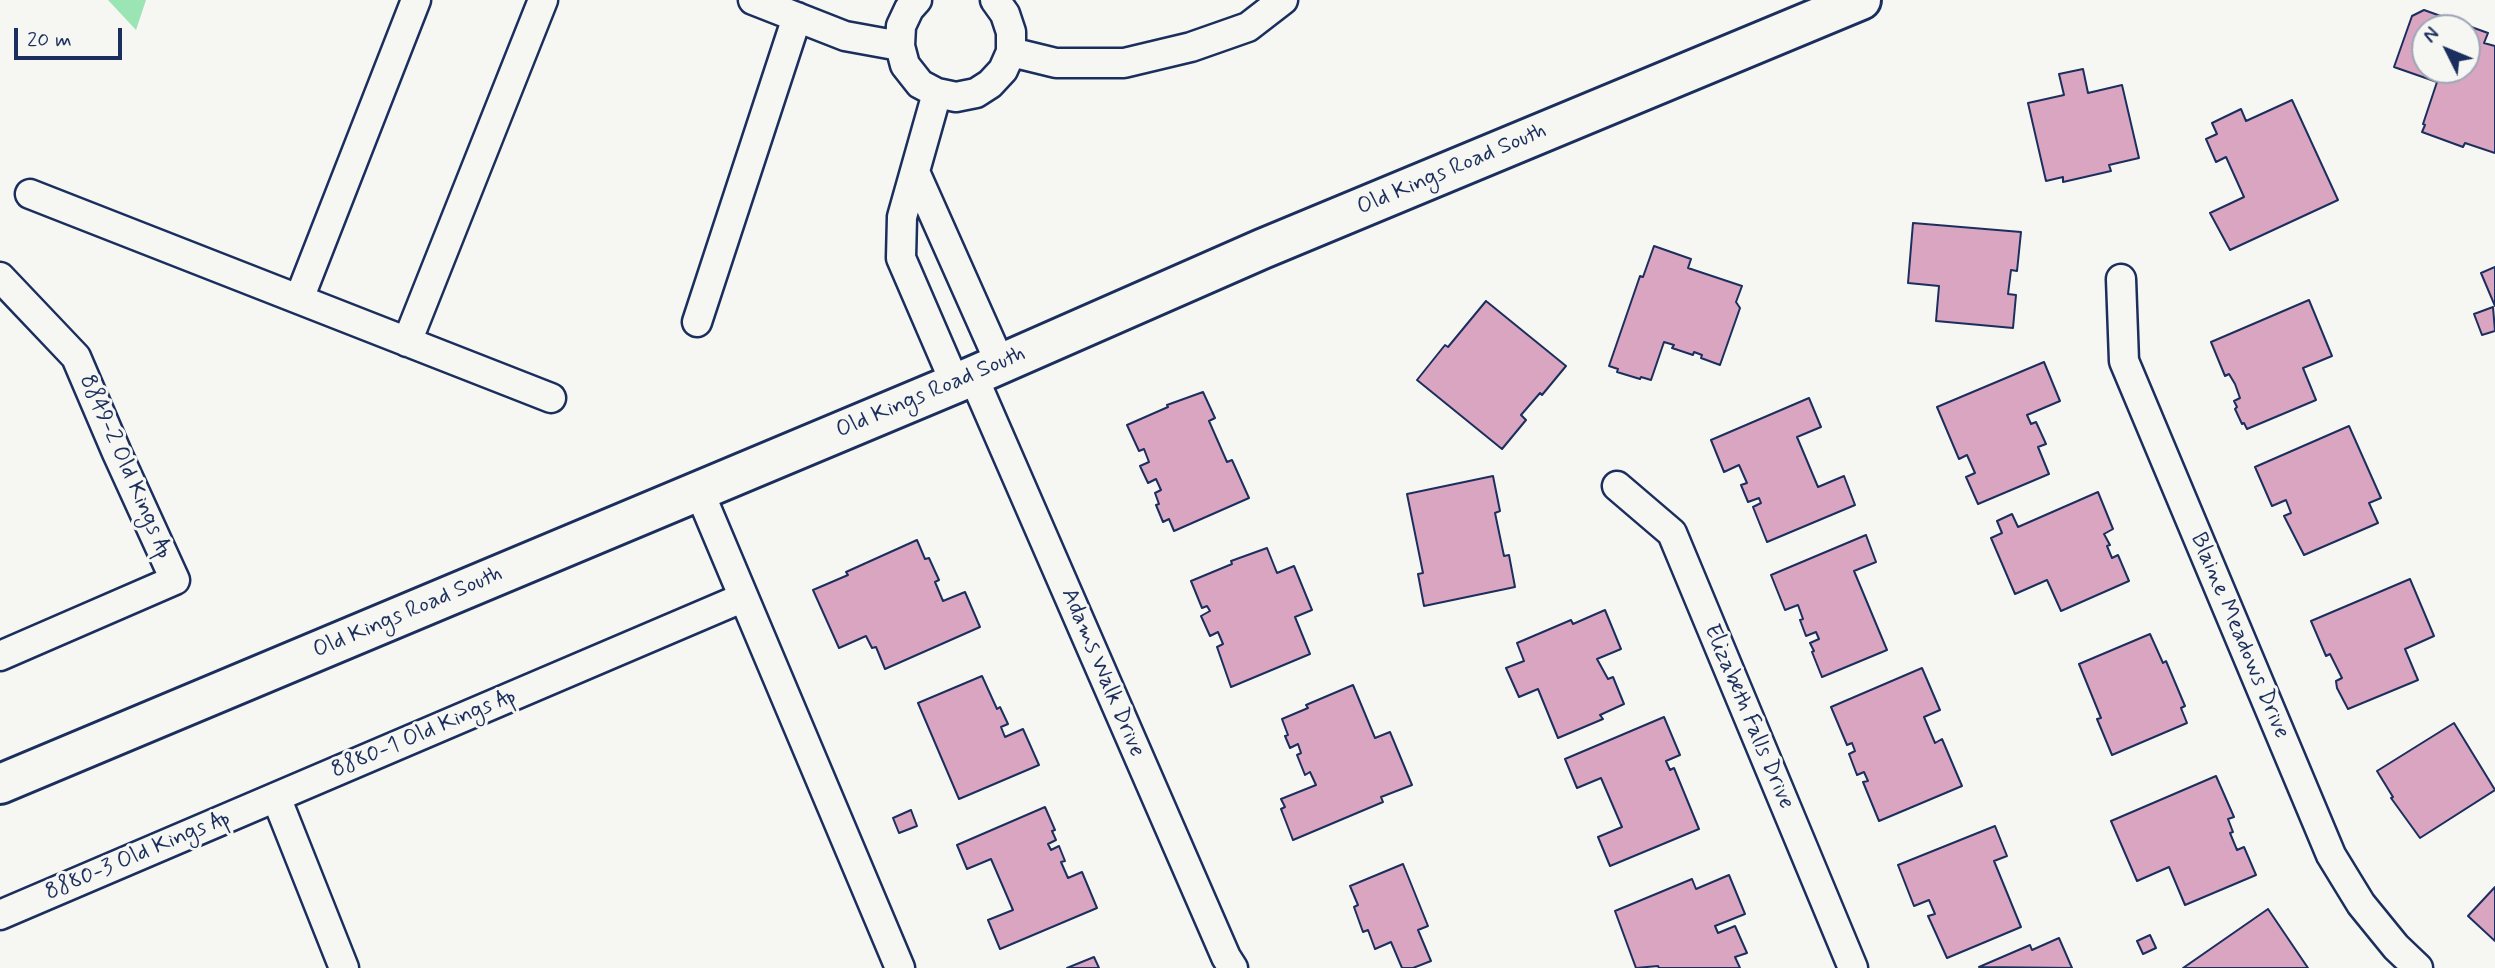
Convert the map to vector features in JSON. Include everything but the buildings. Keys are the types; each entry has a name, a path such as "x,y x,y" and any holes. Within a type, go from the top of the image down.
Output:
{"street":[{"path":"299,299 416,0"},
{"path":"407,342 542,0"},
{"path":"753,0 845,36 900,46"},
{"path":"918,0 909,9 901,26 900,46 905,65 920,84 937,93 956,97 975,93 990,85 1003,70 1011,52 1012,32 1006,14 995,0"},
{"path":"1011,52 1056,63 1124,63 1191,47 1248,27 1283,0"},
{"name":"Old Kings Road South","path":"0,784 976,374 1275,243 1861,0"},
{"path":"697,322 797,17"},
{"path":"937,93 902,217 901,258 976,374"},
{"path":"915,172 976,374"},
{"path":"30,194 551,398"},
{"name":"8849-2 Old Kings Ap","path":"0,277 76,357 175,580 0,656"},
{"name":"Blaine Meadows Drive","path":"2121,279 2124,361 2331,855 2361,904 2396,947 2418,968"},
{"name":"Adams Walk Drive","path":"976,374 1233,968"},
{"name":"Elizabeth Falls Drive","path":"1617,486 1672,533 1853,968"},
{"path":"699,491 900,968"},
{"name":"8880-1 Old Kings Ap","path":"276,797 742,598"},
{"path":"276,797 344,968"},
{"name":"8880-3 Old Kings Ap","path":"0,915 276,797"}],"green space":[{"path":"108,0 146,0 136,30"}]}
